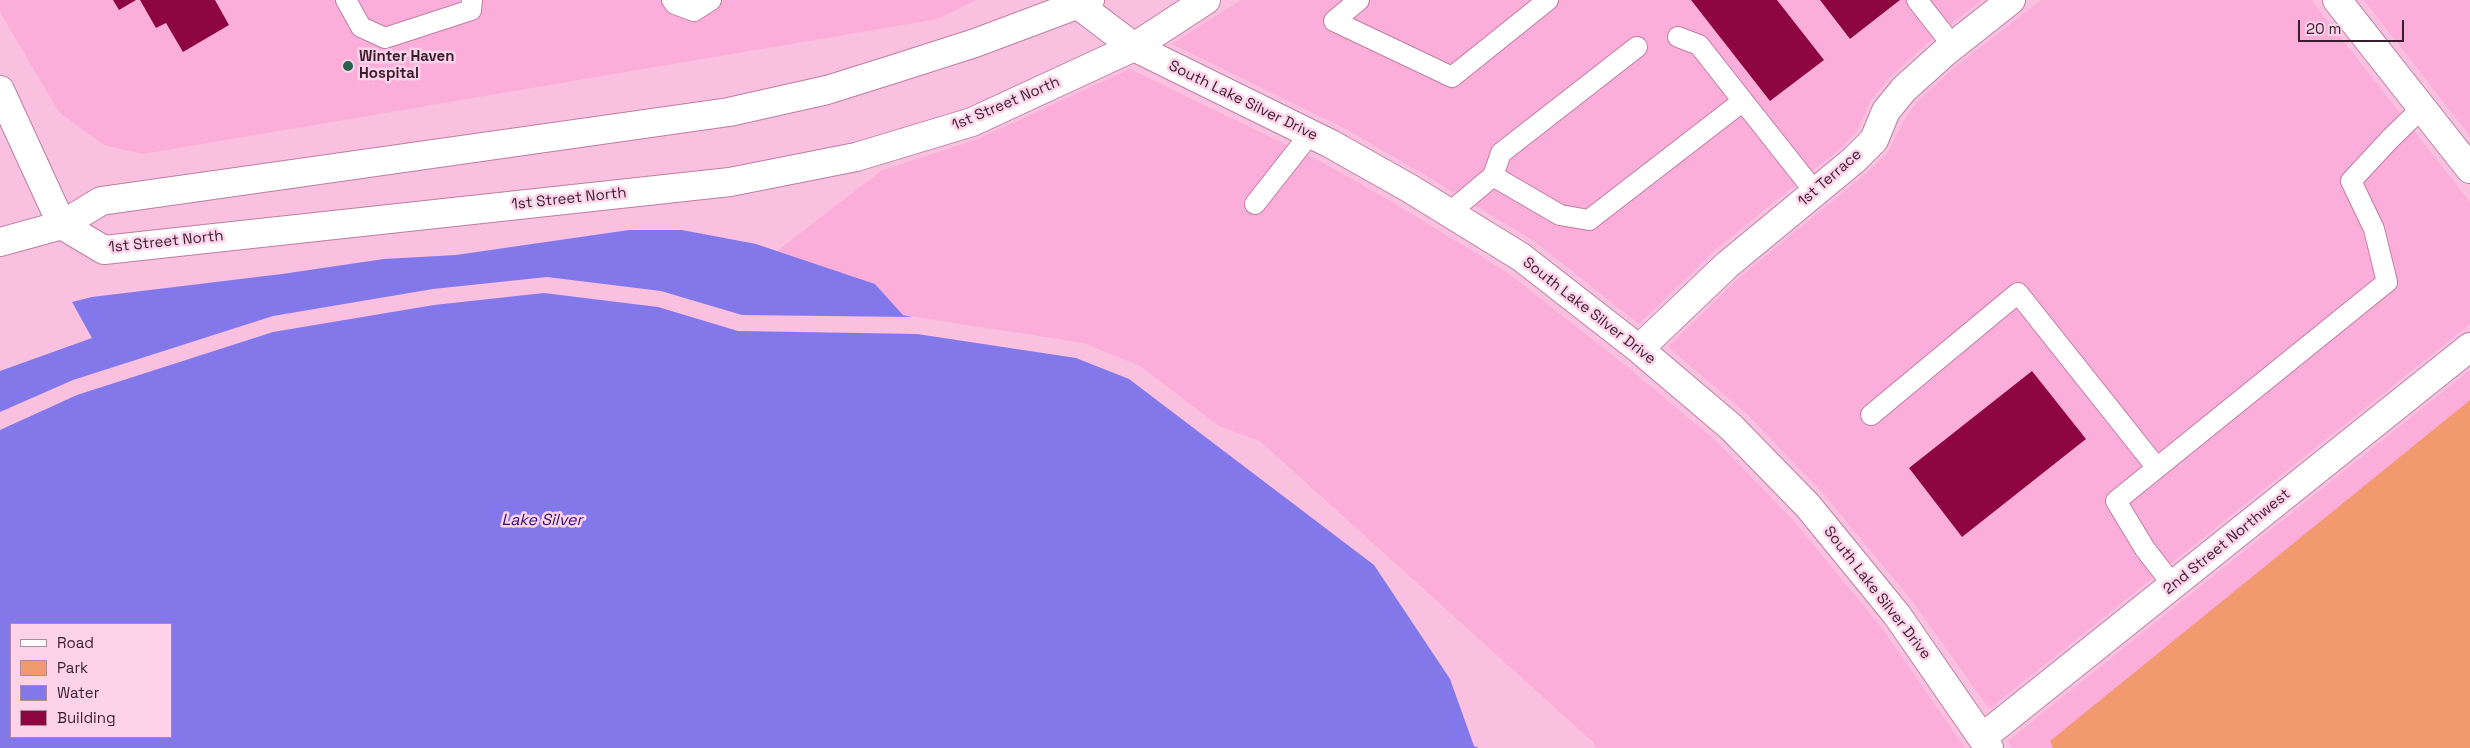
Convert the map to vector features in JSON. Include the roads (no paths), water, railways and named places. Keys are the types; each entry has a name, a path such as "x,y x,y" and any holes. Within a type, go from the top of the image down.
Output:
{"street":[{"name":"1st Street North","path":"62,225 104,250 730,182 856,157 972,122 1134,47 1206,0"},
{"name":"1st Terrace","path":"1639,350 1727,264 1867,147 1874,140 1886,111 1904,89 1953,46 2011,0"},
{"path":"2337,0 2470,169"},
{"name":"South Lake Silver Drive","path":"1080,2 1134,47 1331,144 1521,257 1639,350 1731,426 1808,506 1897,615 1982,744"},
{"path":"0,242 62,225 101,201 729,112 836,87 975,43 1080,2"},
{"path":"0,90 62,225"},
{"name":"2nd Street Northwest","path":"1982,744 2173,585 2470,347"}],"lane":[{"path":"346,0 361,27 385,38 471,10 472,0"},
{"path":"672,0 675,4 694,11 711,0"},
{"path":"1359,0 1334,21 1452,77 1548,0"},
{"path":"1917,0 1953,46"},
{"path":"1678,37 1699,45 1815,192"},
{"path":"1449,213 1493,176 1501,153 1637,47"},
{"path":"1493,176 1560,215 1590,220 1743,101"},
{"path":"2173,585 2145,549 2116,501 2387,282 2374,230 2351,181 2422,108"},
{"path":"1254,204 1310,134"},
{"path":"1871,414 2018,293 2157,468"}],"water":[{"path":"629,230 682,230 756,244 875,284 903,315 912,317 742,315 661,291 547,277 433,289 273,316 73,380 0,412 0,371 92,338 72,302 92,297 282,274 384,259 456,255"},
{"name":"Lake Silver","path":"544,293 658,307 738,331 917,334 1076,358 1129,379 1374,565 1450,679 1474,746 1479,748 0,748 0,430 77,395 273,332 434,305"}],"place":[{"name":"Winter Haven Hospital","path":"348,66"}]}
